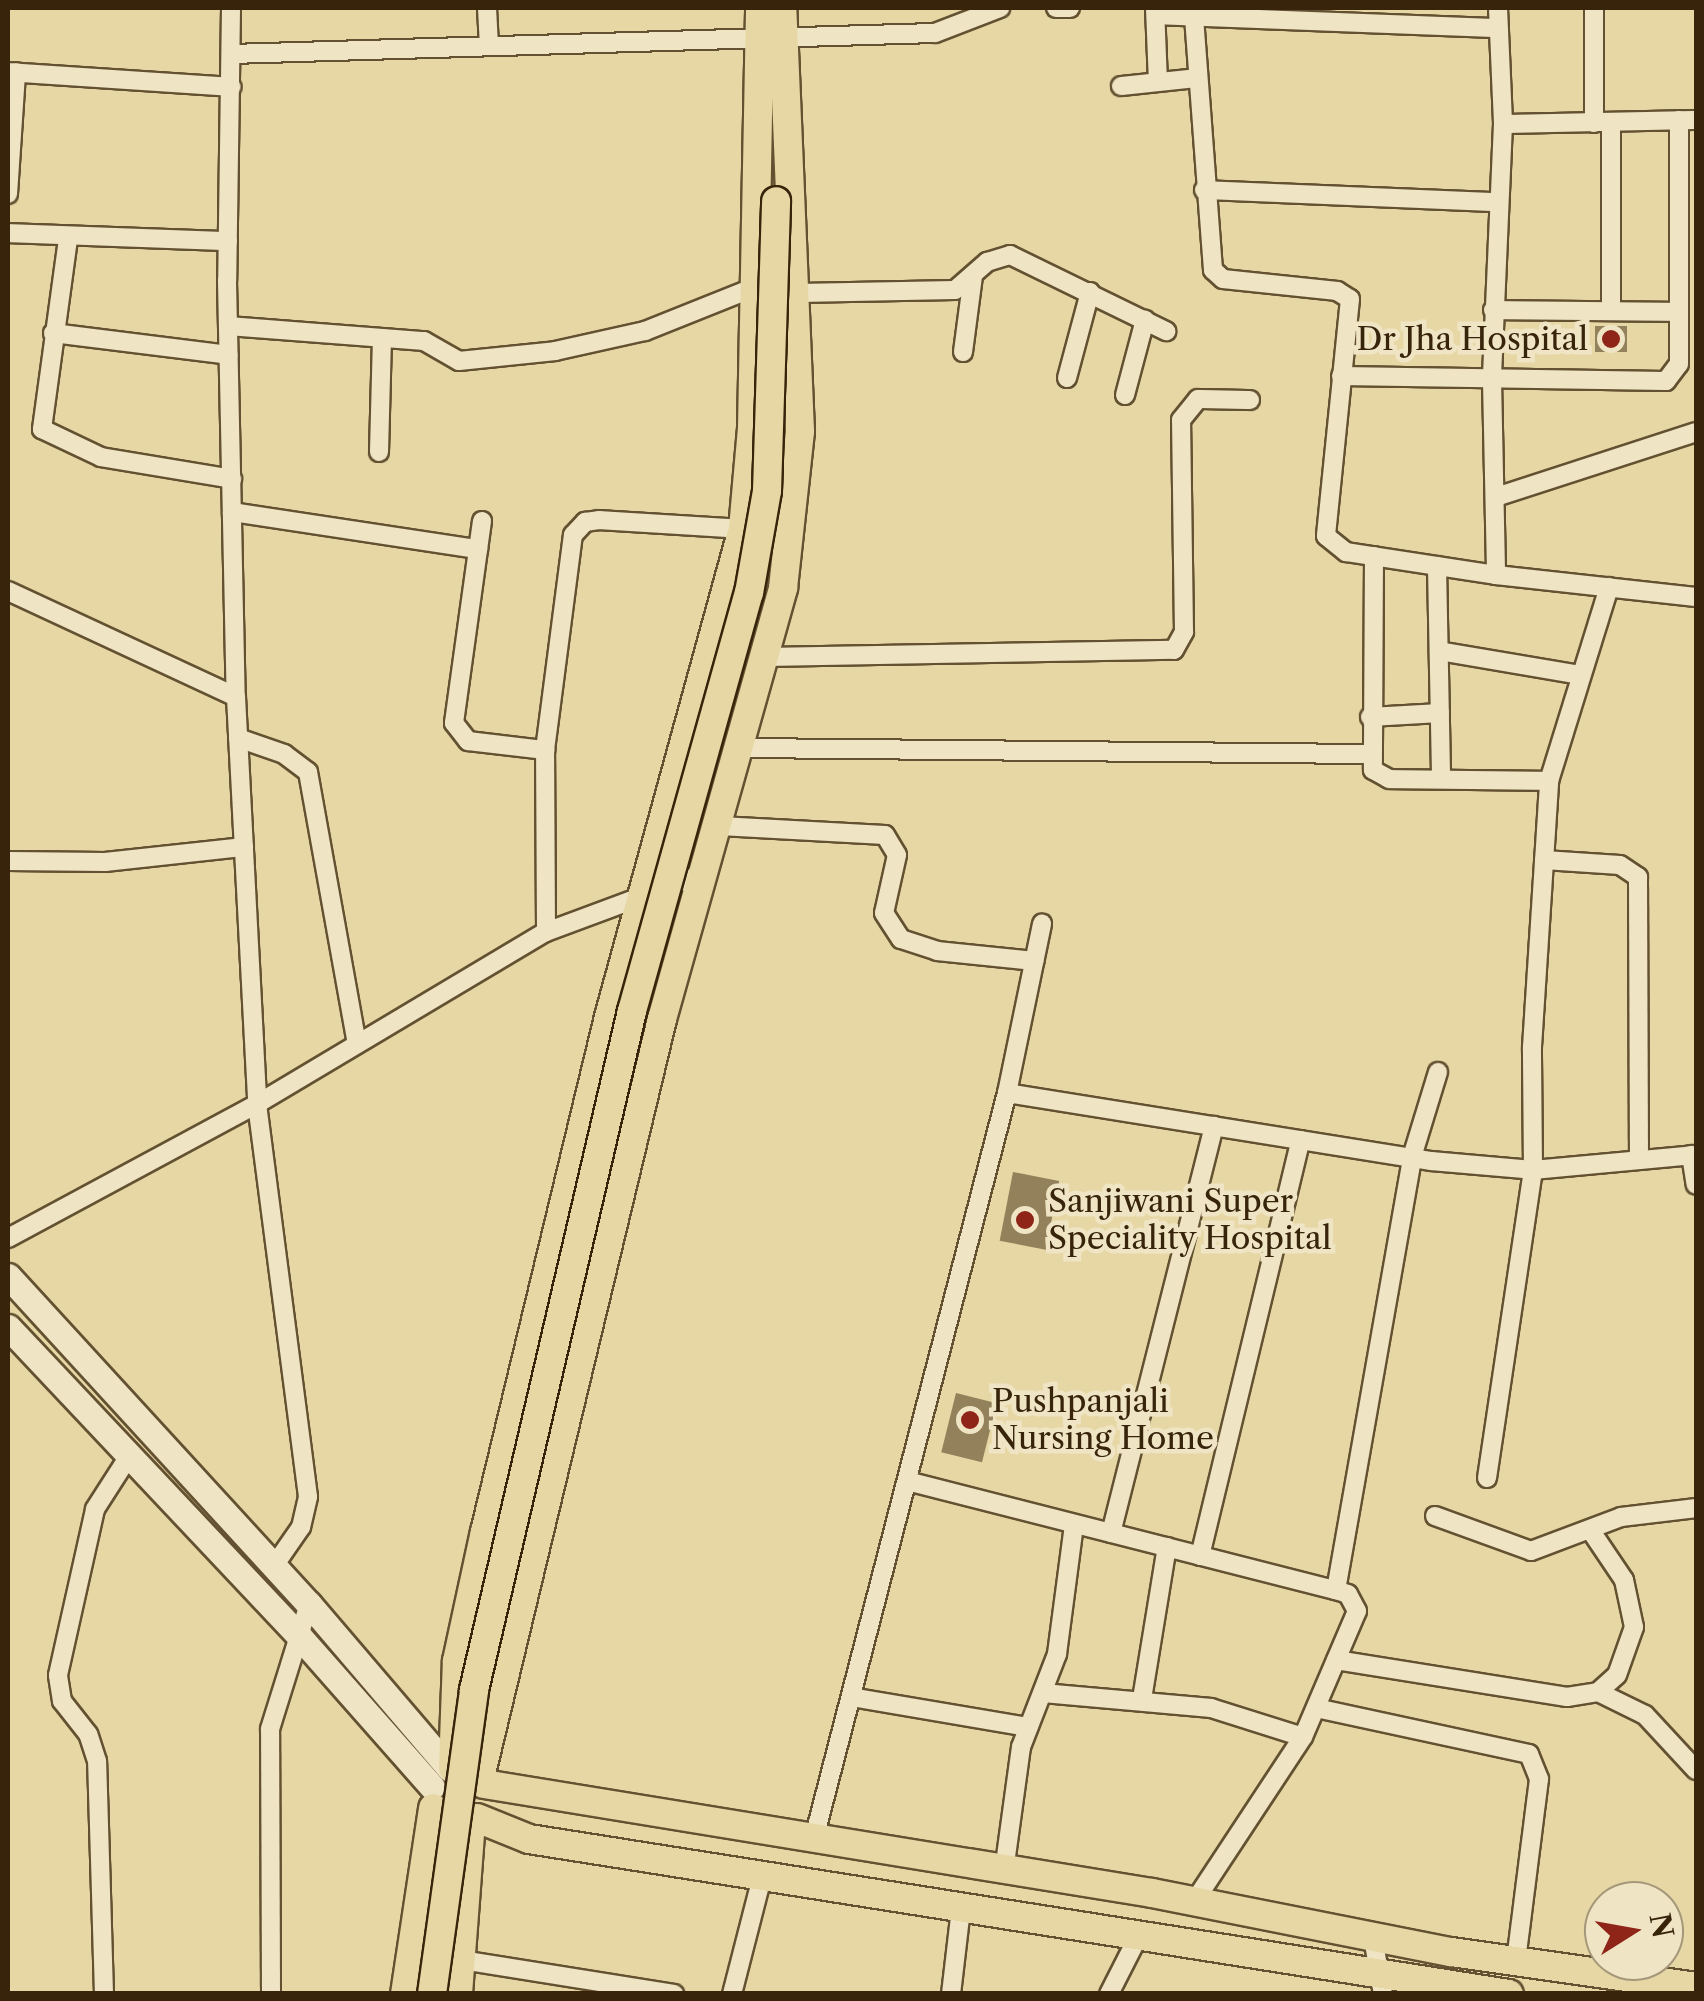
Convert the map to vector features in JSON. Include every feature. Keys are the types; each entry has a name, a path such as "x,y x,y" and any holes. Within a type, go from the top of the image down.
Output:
{"main road":[{"path":"405,1994 455,1782 621,1197 704,874 743,748 782,588 800,430 798,293 789,138 771,21"},
{"path":"771,21 758,140 743,529 644,896 457,1661 455,1782 450,1823 474,1820 529,1839 763,1873 961,1909 1140,1933 1380,1982 1509,1994"},
{"path":"758,140 789,138"},
{"path":"432,1994 474,1690 632,1011 749,593 768,474 776,199 789,138"},
{"path":"758,140 776,199"},
{"path":"570,1189 621,1197"},
{"path":"8,1276 309,1604 455,1782 1194,1902 1373,1938 1696,1987"},
{"path":"8,1327 299,1636 455,1782 487,1798 474,1820 458,1994"}],"street":[{"path":"232,8 228,326 238,738 257,1104 308,1497 301,1527 274,1566"},
{"path":"487,8 488,45"},
{"path":"231,54 488,45 771,21 936,33 1000,8"},
{"path":"1056,8 1070,8"},
{"path":"1496,574 1492,380 1495,202 1503,124 1498,8"},
{"path":"1594,8 1612,311"},
{"path":"1158,82 1156,11 1194,17 1498,28"},
{"path":"1194,17 1208,260 1223,278 1337,291 1350,298 1323,521 1334,546 1437,566 1696,597"},
{"path":"8,194 12,72 230,87"},
{"path":"1121,86 1197,78"},
{"path":"1341,376 1655,386 1679,364 1688,120 1503,124"},
{"path":"1204,190 1495,202"},
{"path":"8,233 68,239 228,241"},
{"path":"68,239 40,412 50,438 125,463 232,479"},
{"path":"798,293 938,292 974,276 987,262 1010,255 1166,330"},
{"path":"963,352 974,276"},
{"path":"228,326 424,341 458,361 555,351 645,331 754,288"},
{"path":"1066,378 1090,292"},
{"path":"1494,310 1679,312"},
{"path":"1125,395 1145,320"},
{"path":"53,333 229,355"},
{"path":"380,452 382,338"},
{"path":"764,657 1174,650 1184,632 1181,420 1198,399 1250,400"},
{"path":"1496,497 1696,432"},
{"path":"232,512 478,549"},
{"path":"546,932 545,750 577,528 599,520 743,529"},
{"path":"482,521 454,723 468,741 545,750"},
{"path":"1374,556 1368,754 1380,776 1549,781"},
{"path":"1437,566 1441,780"},
{"path":"1487,1478 1532,1170 1532,1047 1549,781 1609,586"},
{"path":"8,591 236,697"},
{"path":"1439,651 1582,675"},
{"path":"1370,717 1440,713"},
{"path":"238,738 284,754 308,772 356,1043"},
{"path":"743,748 1368,754"},
{"path":"720,826 885,836 897,856 884,913 902,939 937,951 1034,961"},
{"path":"8,861 106,862 244,847"},
{"path":"1544,860 1620,865 1638,877 1639,1160"},
{"path":"8,1238 257,1104 546,932 704,874"},
{"path":"814,1838 1007,1093 1042,924"},
{"path":"1336,1590 1412,1158 1438,1072"},
{"path":"1007,1093 1412,1158 1532,1170 1694,1155 1696,1185"},
{"path":"1111,1533 1214,1126"},
{"path":"1200,1556 1300,1140"},
{"path":"104,1994 97,1761 88,1734 62,1701 58,1675 95,1509 129,1456"},
{"path":"907,1481 1348,1594 1357,1611 1303,1737 1194,1902"},
{"path":"1435,1516 1532,1552 1642,1512 1696,1508"},
{"path":"1004,1871 1028,1727 1057,1654 1074,1524"},
{"path":"1336,1660 1567,1697 1598,1692 1616,1675 1634,1627 1624,1580 1591,1531"},
{"path":"1142,1699 1167,1548"},
{"path":"271,1994 270,1729 309,1604"},
{"path":"1598,1692 1645,1715 1696,1770"},
{"path":"1044,1694 1142,1699 1211,1708 1303,1737"},
{"path":"851,1698 1028,1727"},
{"path":"1316,1708 1529,1754 1538,1779 1516,1960"},
{"path":"732,1994 763,1873"},
{"path":"950,1994 961,1909"},
{"path":"1109,1994 1140,1933"},
{"path":"1373,1938 1380,1982"},
{"path":"462,1960 674,1994"}],"building":[{"path":"1595,326 1627,326 1627,352 1595,352"},
{"path":"1013,1172 1059,1181 1046,1250 1000,1241"},
{"path":"956,1393 997,1403 982,1462 941,1452"}],"place":[{"name":"Dr Jha Hospital","path":"1611,339"},
{"name":"Sanjiwani Super Speciality Hospital","path":"1025,1220"},
{"name":"Pushpanjali Nursing Home","path":"970,1420"}]}
